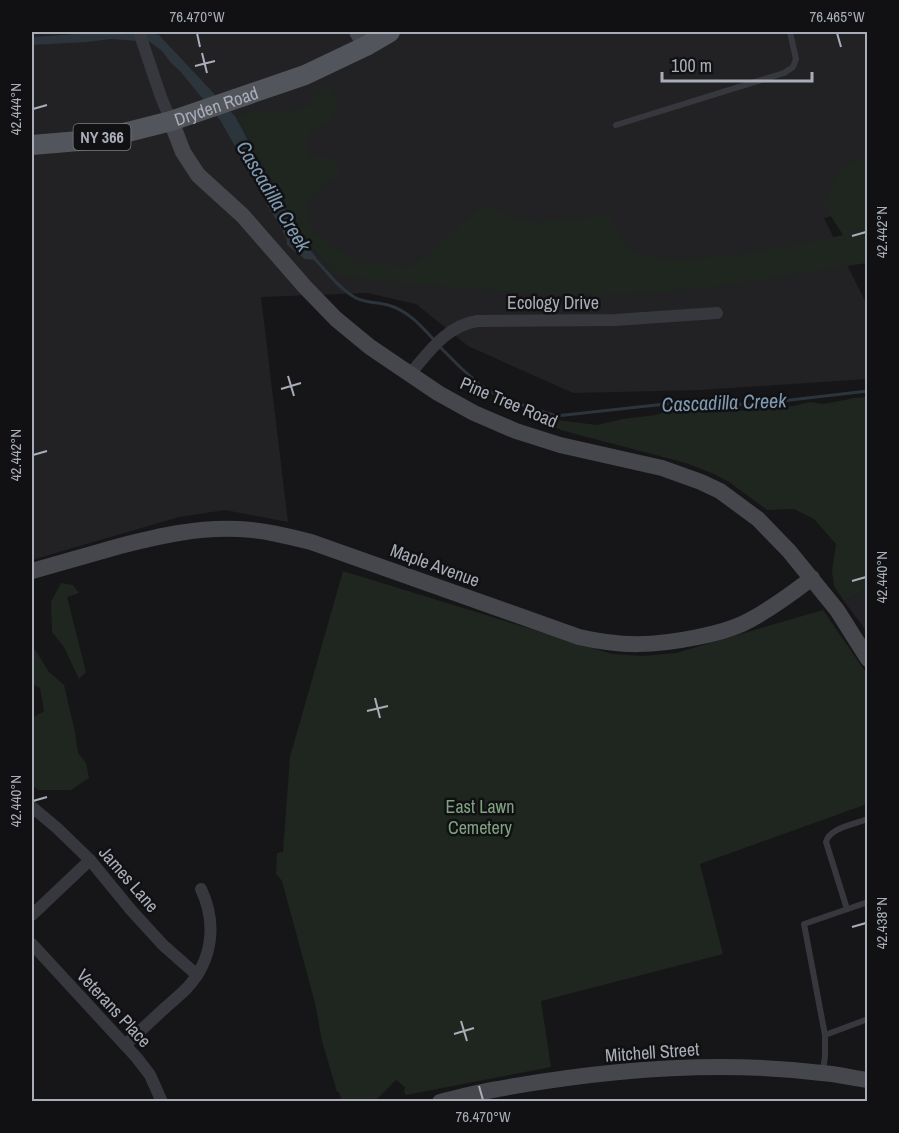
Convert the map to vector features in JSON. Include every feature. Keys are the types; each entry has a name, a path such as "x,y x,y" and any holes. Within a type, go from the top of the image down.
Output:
{"main road":[{"name":"Dryden Road","path":"32,146 116,135 171,121 305,75 361,39 390,32"}],"street":[{"path":"139,32 171,121"},
{"name":"Pine Tree Road","path":"171,121 183,152 198,175 243,216 336,319 370,347 438,393 474,413 516,431 560,445 662,468 720,491 758,519 789,551 837,610 867,659"},
{"name":"Ecology Drive","path":"410,374 445,336 465,322 615,320 717,313"},
{"name":"Maple Avenue","path":"32,571 182,532 228,529 266,531 310,542 579,637 627,645 677,642 740,625 761,614 812,578"},
{"name":"James Lane","path":"32,807 90,860 163,945 197,975"},
{"path":"32,915 90,860"},
{"path":"125,1045 187,988 204,964 209,951 211,923 201,889"},
{"name":"Veterans Place","path":"32,944 150,1075 162,1101"},
{"name":"Mitchell Street","path":"444,1101 498,1089 600,1074 720,1067 822,1073 867,1080"}],"lane":[{"path":"616,125 784,73 793,67 796,59 790,32"},
{"path":"848,909 826,838 834,832 867,819"},
{"path":"822,1073 825,1035 804,924 867,903"},
{"path":"825,1035 867,1019"}],"shaded area":[{"path":"32,32 867,32 867,207 824,218 867,305 867,379 701,390 573,393 468,346 416,304 367,293 261,297 288,522 225,510 179,517 32,560"},
{"path":"867,589 867,632 844,601"}],"green space":[{"path":"332,88 337,95 336,108 329,123 313,130 305,144 311,158 324,156 335,163 340,173 309,200 309,221 313,233 357,262 412,267 483,205 518,219 538,222 609,215 620,235 632,249 666,259 720,257 825,239 843,235 823,204 837,174 867,153 867,263 672,291 606,295 541,294 476,289 336,274 297,234 283,199 237,118 253,112 280,113 311,105 312,96 320,89"},
{"path":"867,397 867,589 844,601 834,586 832,571 836,544 814,519 794,509 767,510 729,482 686,463 552,426 556,420 597,425 656,415 676,408 701,406 745,411 810,402 824,404"},
{"name":"East Lawn Cemetery","path":"343,571 612,654 643,656 676,653 823,610 867,674 867,804 700,864 723,954 541,1001 551,1067 406,1095 405,1087 396,1080 375,1101 342,1101 337,1092 322,1041 315,1003 282,881 276,874 277,853 283,852 290,757"},
{"path":"61,583 73,585 79,593 67,597 86,672 79,679 64,647 52,632 51,602"},
{"path":"32,645 49,672 64,685 78,753 86,763 89,778 71,790 38,790 32,785 32,718 44,711 40,688 32,684"}],"water":[{"path":"93,32 146,32 159,35 235,116 280,195 293,233 316,257 314,260 305,259 287,245 279,224 220,120 162,51 150,42 111,39 32,45 32,37"}],"waterway":[{"name":"Cascadilla Creek","path":"312,256 350,294 360,300 388,305 402,311 415,320 436,342"},
{"name":"Cascadilla Creek","path":"440,347 481,386 504,399 556,416 702,400 746,405 868,391"}]}
